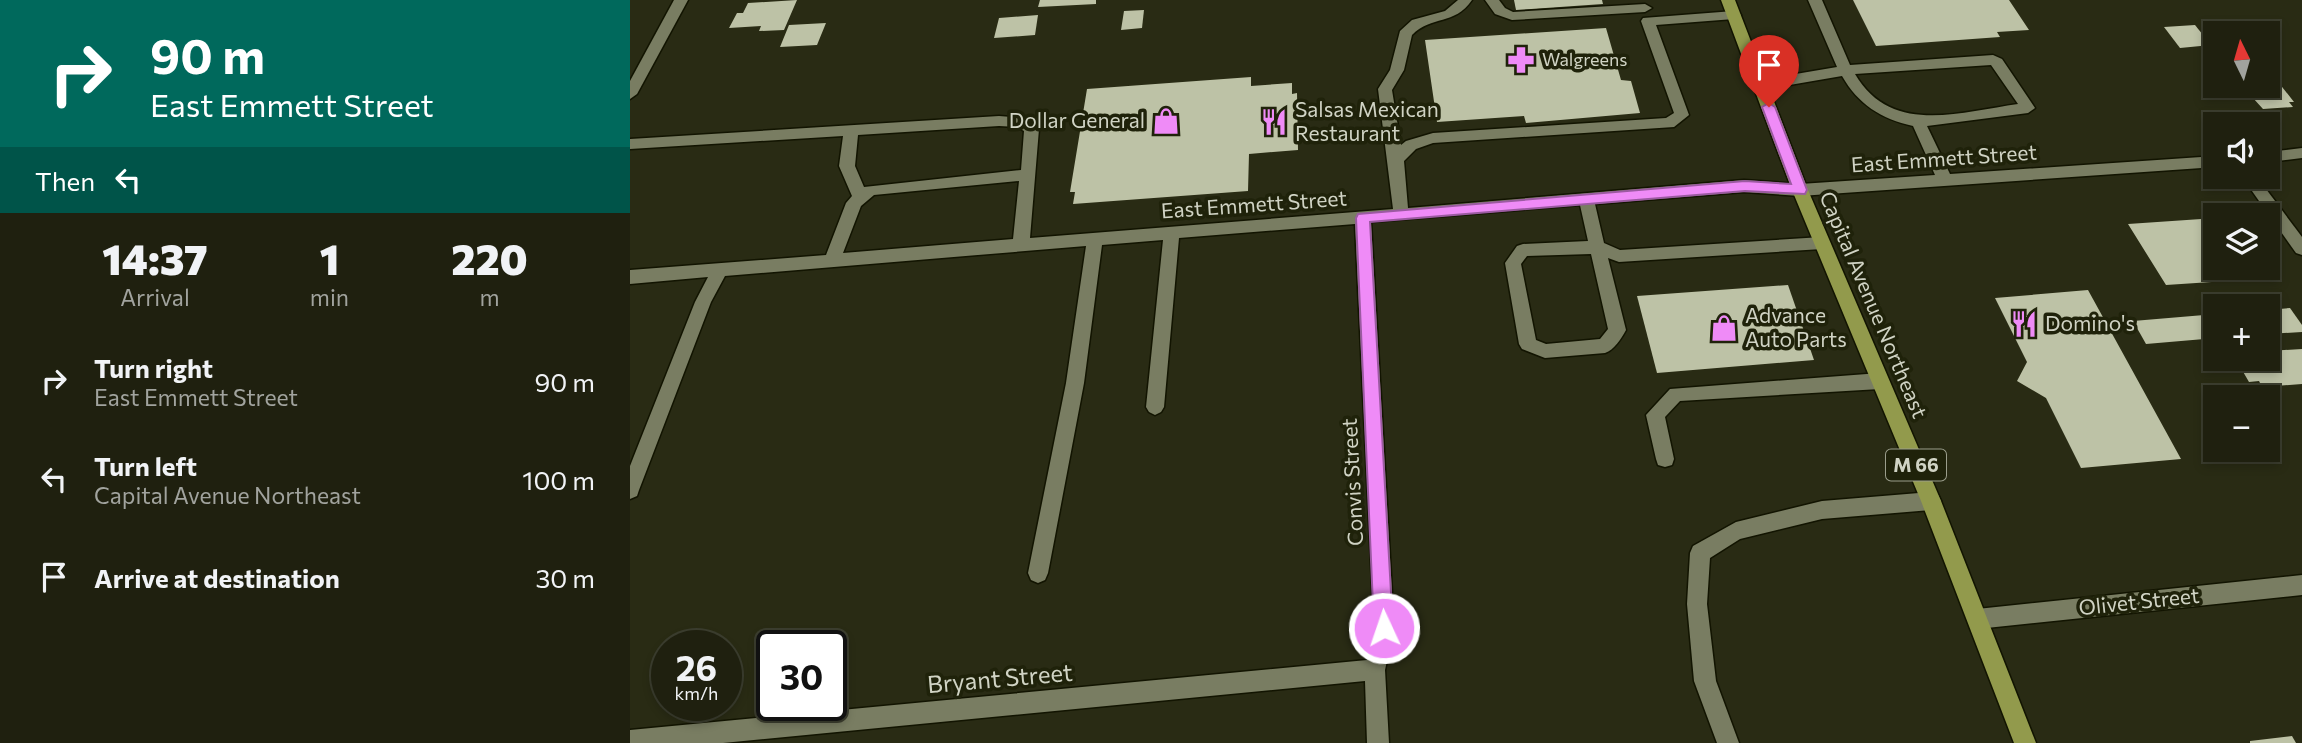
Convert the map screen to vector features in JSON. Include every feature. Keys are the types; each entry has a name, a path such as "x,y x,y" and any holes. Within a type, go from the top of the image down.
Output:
{"main road":[{"name":"Capital Avenue Northeast","path":"1728,0 1800,190 1931,501 2025,743"}],"street":[{"path":"630,94 681,0"},
{"path":"1401,216 1396,159 1385,89 1395,78 1402,58 1405,34 1420,21 1458,12 1465,0"},
{"path":"1492,0 1500,11 1512,16 1645,10 1734,15"},
{"path":"1760,85 1847,70 1993,60 2028,108 1918,122 1904,120 1863,96 1847,70 1815,0"},
{"path":"1396,159 1411,145 1433,138 1669,124 1682,115 1645,10"},
{"path":"630,144 1020,122 1032,129 1021,244"},
{"path":"1918,122 1945,180"},
{"path":"851,130 847,166 861,198"},
{"path":"2280,156 2302,153"},
{"name":"East Emmett Street","path":"630,277 1745,186 1800,190 2203,163"},
{"path":"832,261 854,203 870,190 1027,175"},
{"path":"2258,189 2302,249"},
{"path":"1586,199 1597,247 1617,330 1605,346 1545,351 1528,344 1513,263 1523,250 1597,247 1619,256 1822,243"},
{"name":"Convis Street","path":"1363,218 1384,628 1375,670 1378,743"},
{"path":"1155,407 1172,232"},
{"path":"1038,573 1075,383 1094,238"},
{"path":"630,489 704,302 720,270"},
{"path":"1665,459 1655,415 1676,394 1881,381"},
{"path":"1728,743 1705,681 1697,604 1700,553 1736,531 1822,510 1931,501"},
{"name":"Olivet Street","path":"1977,619 2302,585"},
{"name":"Bryant Street","path":"630,741 1375,670"}],"building":[{"path":"797,0 784,30 759,31 761,26 729,28 737,13 743,13 748,3"},
{"path":"1040,0 1096,0 1096,4 1038,7"},
{"path":"1514,0 1602,0 1603,4 1516,10"},
{"path":"1853,0 2009,0 2029,30 1997,32 2000,37 1876,46"},
{"path":"1144,10 1142,28 1121,30 1124,11"},
{"path":"1038,15 1035,35 994,38 999,18"},
{"path":"826,23 817,45 780,47 789,25"},
{"path":"2195,25 2203,35 2203,46 2180,48 2164,27"},
{"name":"Walgreens","path":"1606,28 1621,80 1631,81 1640,113 1526,123 1524,116 1437,122 1425,40"},
{"name":"Dollar General","path":"1251,77 1251,86 1292,83 1292,94 1297,93 1298,150 1249,154 1248,191 1073,204 1075,192 1070,192 1087,89"},
{"path":"2280,84 2294,102 2289,102 2293,107 2263,109 2253,98 2280,98"},
{"path":"2203,219 2203,280 2242,280 2166,285 2128,224"},
{"name":"Advance Auto Parts","path":"1788,285 1814,360 1657,373 1637,296"},
{"path":"2088,290 2181,459 2081,468 2046,398 2017,381 2027,362 1995,298"},
{"path":"2290,308 2302,325 2302,332 2280,333 2280,309"},
{"path":"2203,315 2203,339 2146,344 2133,321"},
{"path":"2302,349 2302,384 2261,385 2259,381 2249,382 2243,371 2280,371 2280,350"},
{"path":"2292,736 2296,743 2250,743 2250,741"}],"place":[{"name":"Walgreens","path":"1521,60"},
{"name":"Dollar General","path":"1166,121"},
{"name":"Salsas Mexican Restaurant","path":"1274,122"},
{"name":"Domino's","path":"2024,324"},
{"name":"Advance Auto Parts","path":"1724,328"}],"route":[{"path":"1384,628 1363,218 1745,186 1800,190 1769,107"}]}
